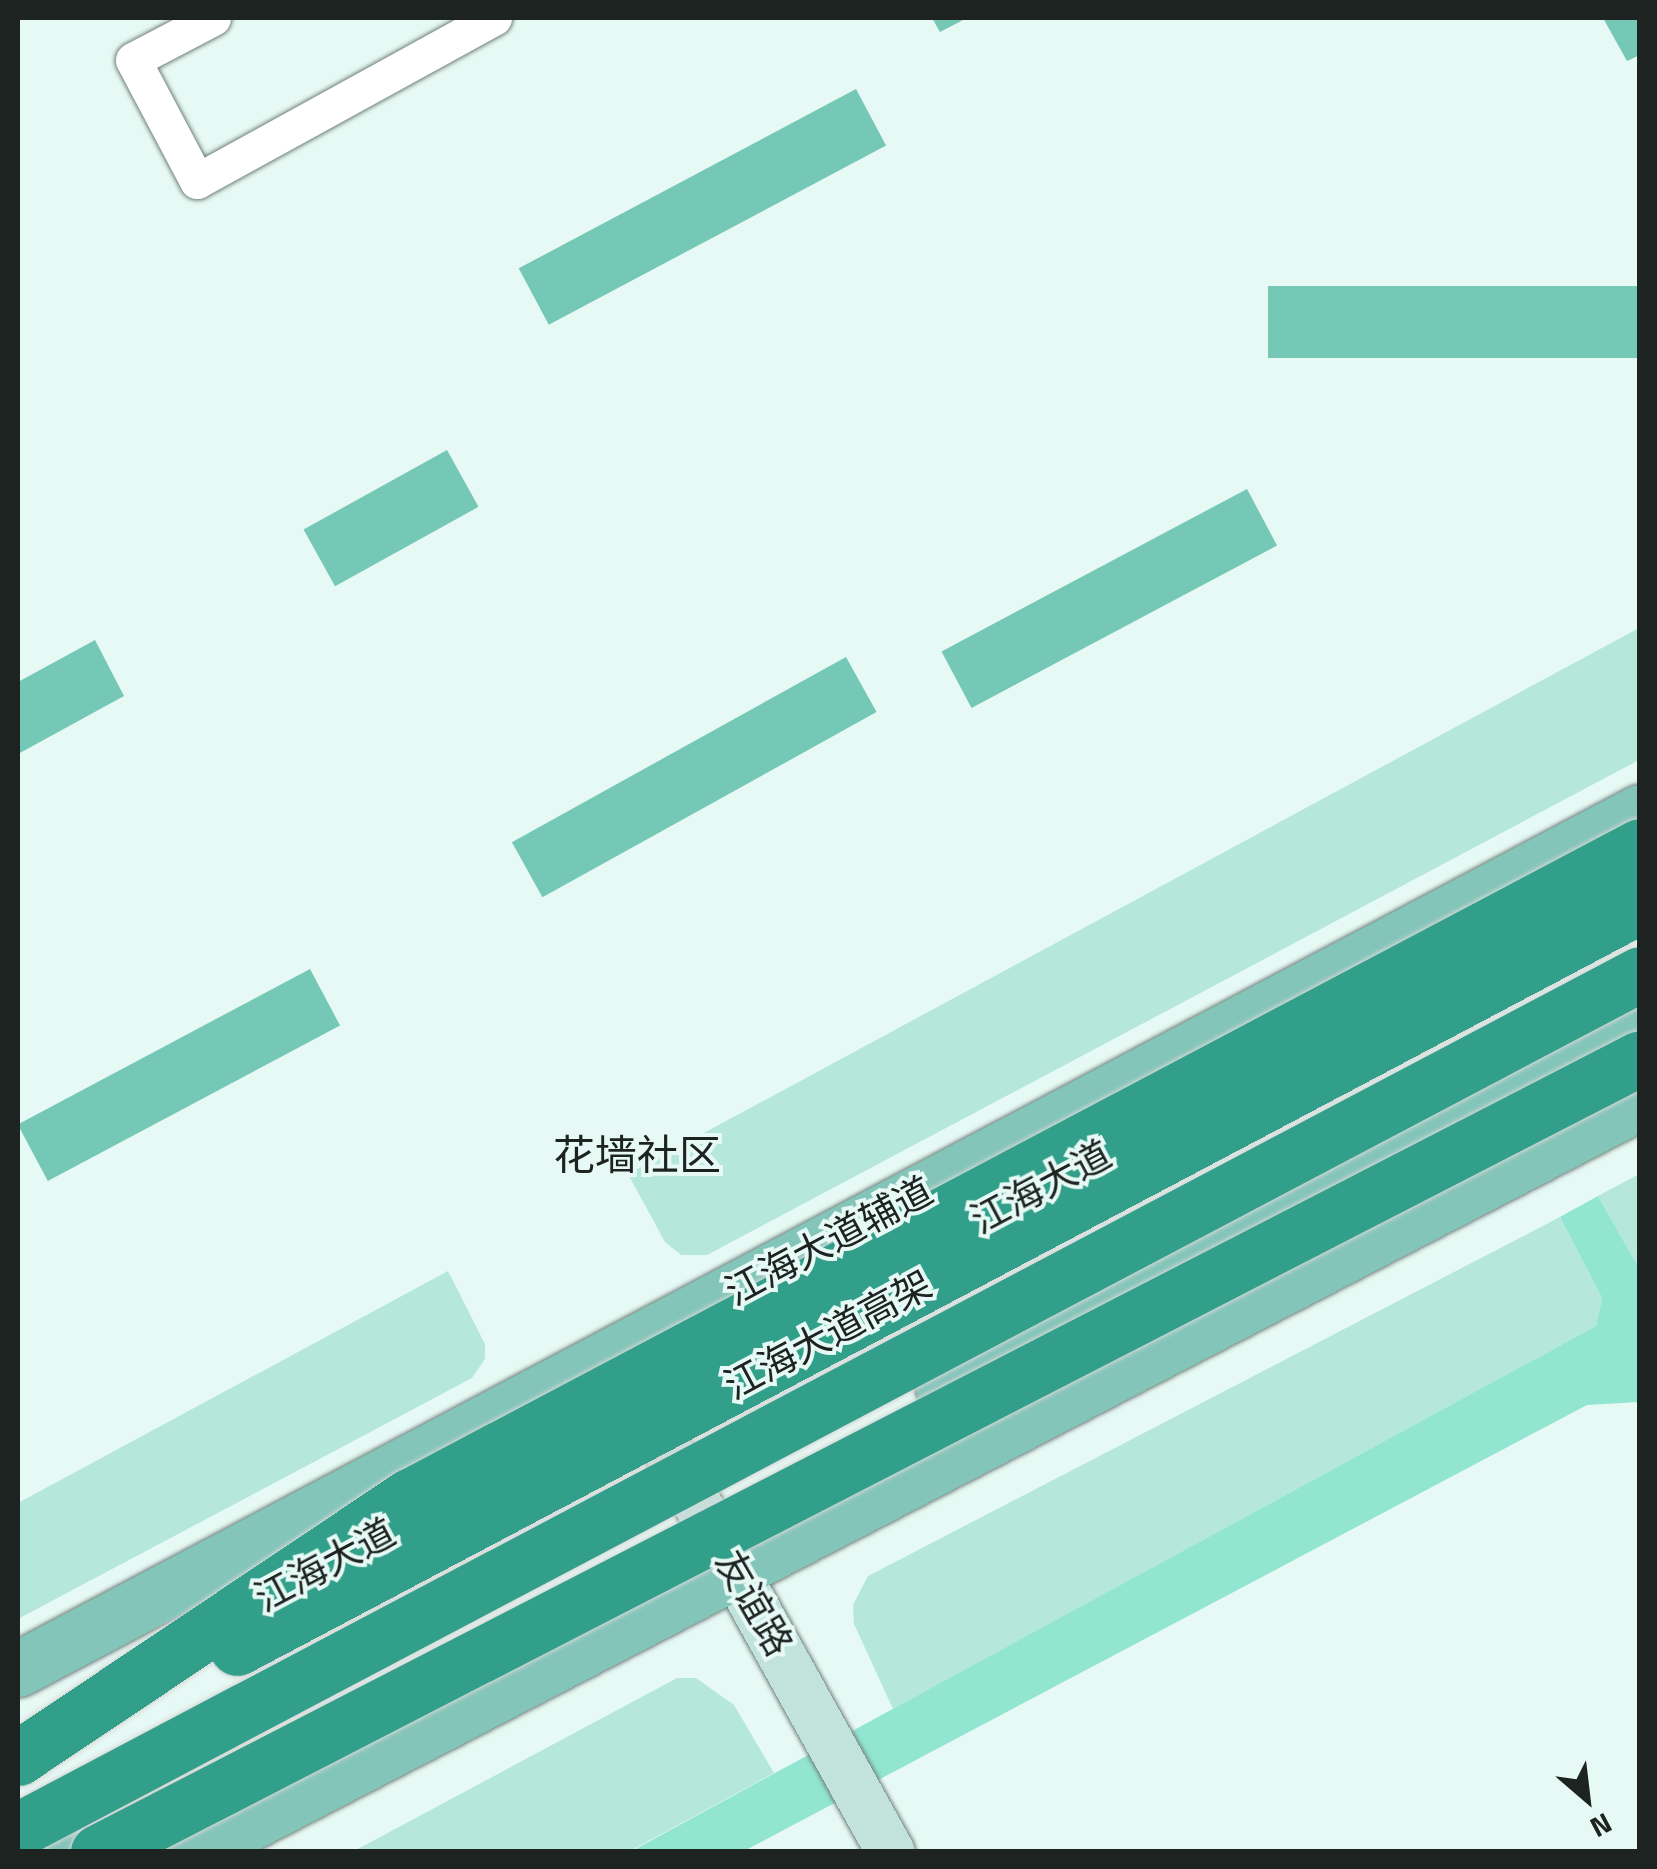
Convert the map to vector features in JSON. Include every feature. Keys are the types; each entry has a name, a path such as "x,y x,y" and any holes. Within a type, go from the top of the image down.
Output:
{"highway":[{"path":"18,1761 410,1496 1640,846"},
{"name":"江海大道高架","path":"18,1761 1640,906"},
{"name":"江海大道高架","path":"18,1830 1640,974"},
{"path":"98,1852 1640,1058"}],"main road":[{"name":"江海大道辅道","path":"18,1669 628,1377 1640,812"},
{"name":"江海大道","path":"18,1727 628,1377 1640,870"},
{"path":"51,1852 1640,1021"},
{"path":"193,1852 1640,1102"}],"street":[{"path":"213,18 133,60 198,181 494,18"},
{"name":"友谊路","path":"628,1377 892,1852"}],"shaded area":[{"path":"1639,628 1639,760 707,1255 681,1255 665,1242 628,1174"},
{"path":"1639,1174 1639,1268 1598,1196"},
{"path":"1598,1196 1639,1268 1639,1402 1587,1405 744,1851 630,1852 1596,1326 1602,1298 1560,1217"},
{"path":"1560,1217 1602,1298 1596,1326 893,1709 854,1624 853,1605 868,1576"},
{"path":"448,1271 485,1344 485,1359 472,1378 18,1619 18,1503"},
{"path":"677,1678 696,1678 734,1705 774,1773 630,1851 354,1851"}],"building":[{"path":"932,18 967,18 940,32"},
{"path":"1603,18 1640,18 1640,55 1627,61"},
{"path":"856,89 886,146 549,325 519,268"},
{"path":"1268,286 1640,286 1640,358 1268,358"},
{"path":"447,450 479,507 335,586 304,530"},
{"path":"1247,489 1277,546 972,708 942,651"},
{"path":"95,640 124,696 18,754 18,682"},
{"path":"846,657 877,712 542,897 512,842"},
{"path":"310,969 340,1026 48,1181 18,1124"}],"district":[{"name":"花墙社区","path":"637,1154"}]}
